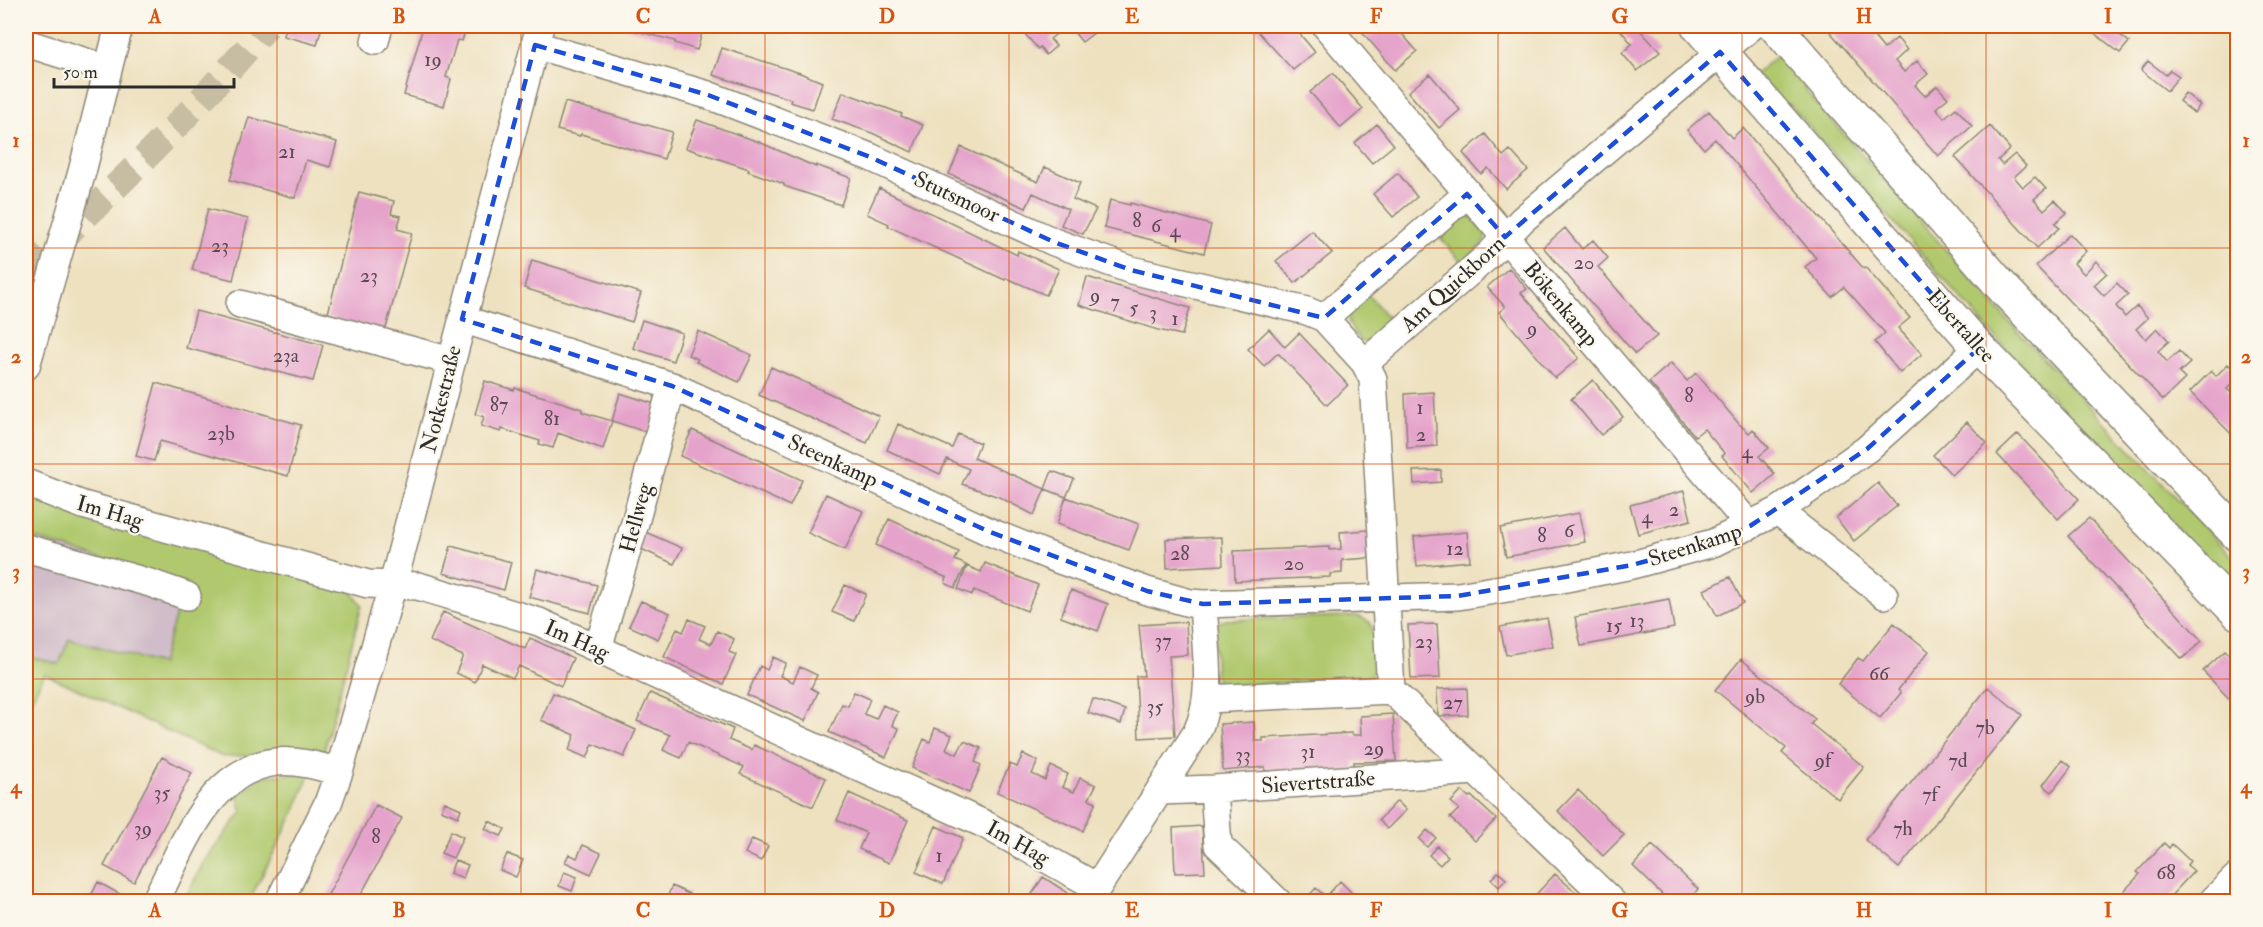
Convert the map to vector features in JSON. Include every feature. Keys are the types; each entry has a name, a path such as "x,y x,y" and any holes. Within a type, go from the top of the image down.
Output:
{"main road":[{"name":"Ebertallee","path":"1698,26 1979,348 2238,613"},
{"path":"1775,26 2003,288 2238,535"},
{"path":"2216,902 2238,880"}],"street":[{"path":"26,366 82,172 119,26"},
{"name":"Bökenkamp","path":"1326,26 1750,526"},
{"name":"Am Quickborn","path":"1365,363 1489,255 1530,213 1752,26"},
{"name":"Stutsmoor","path":"537,35 708,95 870,157 1054,242 1131,270 1291,307 1324,318 1365,363"},
{"name":"Notkestraße","path":"279,902 328,803 339,772 393,584 537,35"},
{"path":"26,43 108,69"},
{"path":"1324,318 1467,194"},
{"path":"240,304 451,361"},
{"name":"Steenkamp","path":"462,319 672,386 990,532 1057,560 1147,591 1190,603 1203,604 1458,596 1632,565 1713,543 1778,511 1867,449 1979,348"},
{"path":"1365,363 1373,379 1391,690 1612,902"},
{"name":"Hellweg","path":"598,649 672,386"},
{"name":"Im Hag","path":"26,483 94,508 368,584 417,586 538,622 984,824 1093,894"},
{"path":"1778,511 1884,595"},
{"path":"26,548 150,583 187,596"},
{"path":"1093,894 1203,720 1207,699 1203,604"},
{"path":"1207,699 1391,690"},
{"path":"155,902 205,806 228,782 253,768 276,762 297,763 339,772"},
{"name":"Sievertstraße","path":"1160,791 1475,771"},
{"path":"1214,789 1218,845 1278,902"}],"highlighted area":[{"path":"535,45 708,95 870,157 1054,242 1131,270 1324,318 1467,194 1505,237 1720,52 1979,348 1867,449 1750,526 1713,543 1632,565 1458,596 1203,604 1147,591 990,532 672,386 462,319"}],"shaded area":[{"path":"26,506 276,577 233,738 223,757 45,674 26,709"}],"green space":[{"path":"1782,51 1809,83 1804,89 2011,324 2237,562 2237,594 1997,339 1790,105 1775,102 1753,76"},
{"path":"1459,217 1472,217 1485,234 1485,240 1464,265 1437,234"},
{"path":"1367,293 1394,325 1375,340 1362,342 1351,327 1348,316"},
{"path":"26,489 351,591 362,605 324,751 223,757 45,674 26,709 26,656 59,664 69,639 161,664 185,584 26,536"},
{"path":"1357,616 1370,622 1374,636 1376,651 1374,666 1369,678 1222,686 1216,680 1214,627 1220,622"},
{"path":"310,773 294,813 249,901 183,902 205,860 242,812 237,795 264,776"}],"building":[{"path":"286,26 322,26 317,45 284,36"},
{"path":"406,26 467,26 462,41 457,40 446,77 451,79 444,106 404,95 422,30"},
{"path":"618,26 704,26 697,50 675,43 675,41"},
{"path":"1018,26 1055,26 1060,31 1050,39 1056,46 1046,55"},
{"path":"1069,26 1103,26 1082,42"},
{"path":"1253,26 1293,26 1315,52 1293,70"},
{"path":"1357,26 1395,26 1417,51 1395,70"},
{"path":"1617,26 1638,26 1660,52 1637,71 1622,53 1632,44"},
{"path":"1825,26 1886,26 1875,38 1884,49 1897,38 1907,50 1895,61 1904,72 1917,61 1928,74 1915,85 1920,91 1925,96 1937,86 1948,98 1936,108 1944,118 1956,108 1972,126 1938,156"},
{"path":"2085,26 2125,26 2127,27 2120,35 2129,42 2120,53"},
{"path":"722,48 822,82 813,109 790,102 791,99 713,75"},
{"path":"2148,61 2166,75 2170,70 2179,76 2167,91 2141,70"},
{"path":"1333,73 1363,109 1341,128 1310,92"},
{"path":"1430,74 1460,110 1439,128 1408,92"},
{"path":"843,92 902,114 901,116 923,125 912,152 872,133 832,119"},
{"path":"2185,93 2200,105 2194,113 2179,101"},
{"path":"565,102 672,132 664,159 581,134 580,136 557,130"},
{"path":"1709,111 1732,138 1743,128 1864,269 1865,267 1910,318 1898,328 1922,354 1900,373 1875,342 1885,333 1844,287 1832,297 1805,267 1816,258 1715,139 1704,149 1687,130"},
{"path":"249,117 337,142 330,167 306,160 295,198 230,180"},
{"path":"697,120 759,142 816,167 816,165 851,178 841,205 784,186 784,184 748,171 749,169 686,148"},
{"path":"1377,124 1394,145 1372,163 1355,143"},
{"path":"1990,126 2010,149 1998,160 2002,165 2015,154 2026,166 2014,177 2023,187 2035,177 2046,189 2034,199 2044,210 2055,200 2067,213 2055,223 2059,228 2037,248 1955,157"},
{"path":"1485,134 1503,156 1510,150 1528,170 1506,189 1488,168 1481,174 1463,153"},
{"path":"961,147 1038,182 1045,167 1080,183 1073,199 1096,209 1083,234 1061,225 1068,209 1033,193 1026,208 949,174"},
{"path":"1398,173 1417,197 1393,217 1373,194"},
{"path":"879,188 1017,255 1018,251 1059,269 1046,295 1006,278 1005,280 867,214"},
{"path":"359,192 394,201 391,214 401,216 397,229 412,233 385,332 327,317"},
{"path":"1110,200 1130,205 1130,203 1211,225 1204,253 1104,228"},
{"path":"208,209 248,219 233,280 192,270"},
{"path":"1565,228 1582,249 1593,240 1608,258 1598,267 1657,336 1635,354 1543,247"},
{"path":"1312,231 1332,253 1295,283 1276,261"},
{"path":"2070,234 2086,251 2074,263 2079,269 2084,274 2096,261 2107,273 2094,285 2104,296 2117,283 2128,295 2116,306 2125,317 2137,306 2148,318 2136,329 2146,339 2157,328 2169,341 2158,351 2167,362 2179,351 2190,363 2179,373 2185,379 2163,400 2036,266"},
{"path":"532,260 641,293 632,322 524,288"},
{"path":"1509,268 1527,289 1521,293 1579,358 1555,378 1499,312 1505,307 1487,287"},
{"path":"1087,277 1190,308 1182,335 1158,330 1079,305"},
{"path":"196,311 323,345 313,381 186,348"},
{"path":"642,320 682,333 673,361 633,348"},
{"path":"1269,329 1285,347 1299,333 1348,385 1327,405 1278,353 1264,366 1248,349"},
{"path":"698,331 752,355 739,382 696,362 698,359 688,355"},
{"path":"1671,363 1687,381 1696,373 1739,424 1749,433 1753,429 1769,448 1759,456 1775,474 1753,493 1722,456 1725,454 1704,429 1695,436 1649,382"},
{"path":"2228,364 2238,374 2238,378 2227,389 2238,399 2238,441 2190,392 2211,371 2216,376"},
{"path":"771,367 879,416 867,443 759,395"},
{"path":"1593,380 1623,417 1601,435 1571,399"},
{"path":"485,381 567,404 582,409 582,412 612,421 603,449 558,433 553,448 539,444 540,441 502,429 501,432 481,426 484,417 475,414"},
{"path":"156,383 301,425 288,476 160,441 154,461 136,456"},
{"path":"1434,392 1437,446 1407,448 1405,394"},
{"path":"620,393 658,405 649,433 612,421"},
{"path":"1967,422 1987,443 1952,475 1933,455"},
{"path":"898,424 952,448 958,434 980,443 974,458 1045,489 1034,515 999,497 962,484 969,469 947,459 940,474 887,450"},
{"path":"692,430 802,480 790,506 680,456"},
{"path":"2018,434 2079,499 2058,519 1997,454"},
{"path":"1441,470 1441,482 1414,484 1413,471"},
{"path":"1052,471 1074,479 1066,497 1045,489"},
{"path":"1878,483 1897,506 1854,541 1836,518"},
{"path":"1684,491 1691,520 1638,534 1630,505"},
{"path":"826,494 863,511 845,550 808,533"},
{"path":"1066,497 1139,524 1129,550 1057,524"},
{"path":"1579,513 1585,542 1506,557 1500,528"},
{"path":"2089,518 2202,641 2182,659 2068,536"},
{"path":"889,519 959,552 955,560 966,565 955,588 945,583 947,578 876,545"},
{"path":"1368,530 1369,558 1342,560 1342,573 1330,574 1330,577 1235,581 1234,551 1329,547 1329,550 1341,549 1340,532"},
{"path":"643,531 682,548 674,564 639,548"},
{"path":"1467,532 1470,561 1417,566 1414,537"},
{"path":"1222,537 1223,565 1167,568 1166,539"},
{"path":"451,546 511,562 504,590 443,573"},
{"path":"985,563 1038,585 1027,611 974,590 972,595 958,589 967,566 981,572"},
{"path":"537,569 597,585 590,613 529,597"},
{"path":"1730,577 1743,603 1717,616 1704,590"},
{"path":"845,585 866,594 854,621 832,612"},
{"path":"1071,590 1108,604 1098,631 1061,617"},
{"path":"1669,599 1674,628 1581,646 1575,617"},
{"path":"641,601 670,613 658,639 629,626"},
{"path":"443,612 525,649 530,638 573,658 561,686 519,666 513,678 482,664 475,682 456,673 463,656 430,641"},
{"path":"1547,618 1553,646 1506,655 1500,627"},
{"path":"689,619 705,626 699,639 711,644 717,631 734,639 729,652 736,655 723,684 664,657 677,629 683,632"},
{"path":"1186,622 1188,655 1169,656 1175,736 1139,738 1136,676 1144,676 1139,625"},
{"path":"1894,623 1929,651 1898,690 1901,693 1880,718 1838,684 1858,658 1863,661"},
{"path":"1437,624 1440,678 1411,679 1408,625"},
{"path":"2225,651 2238,664 2238,708 2203,671"},
{"path":"773,657 786,663 780,676 793,682 800,667 817,675 811,688 818,692 805,721 747,695 760,666 767,670"},
{"path":"1741,659 1815,719 1811,724 1864,767 1838,799 1782,753 1786,748 1715,690"},
{"path":"1988,687 2022,715 1899,868 1865,840"},
{"path":"1467,688 1468,715 1438,716 1437,689"},
{"path":"854,692 870,699 864,714 876,719 883,705 898,712 892,725 899,729 886,757 829,732 842,704 848,706"},
{"path":"553,693 636,730 624,757 593,744 587,758 569,750 575,735 541,720"},
{"path":"650,693 733,729 729,740 752,750 754,745 826,778 813,807 740,774 744,767 688,742 681,758 663,750 670,735 637,721"},
{"path":"1093,699 1125,710 1121,724 1088,713"},
{"path":"1393,714 1396,761 1354,762 1354,771 1265,777 1265,767 1223,771 1220,724 1254,722 1255,741 1263,741 1263,738 1352,733 1352,735 1361,735 1360,716"},
{"path":"935,728 952,735 946,749 957,754 964,741 981,748 975,762 981,765 969,793 912,768 924,739 930,742"},
{"path":"1023,754 1038,761 1032,774 1045,780 1051,766 1068,774 1062,787 1074,792 1080,778 1096,785 1089,799 1096,802 1083,831 997,792 1010,764 1017,767"},
{"path":"162,757 192,773 134,882 104,866"},
{"path":"2062,760 2071,767 2052,792 2043,785"},
{"path":"1578,790 1624,835 1603,856 1558,811"},
{"path":"1462,791 1469,797 1471,796 1496,819 1475,841 1450,818 1459,809 1451,802"},
{"path":"849,793 908,820 889,863 859,849 866,833 837,820"},
{"path":"1397,801 1406,810 1387,829 1379,820"},
{"path":"445,802 461,809 458,817 441,810"},
{"path":"376,805 402,818 357,902 324,902"},
{"path":"489,821 505,829 501,836 485,829"},
{"path":"936,826 963,838 943,884 916,872"},
{"path":"1202,826 1205,872 1175,873 1173,828"},
{"path":"1427,830 1436,838 1427,847 1419,839"},
{"path":"451,831 463,837 453,858 441,853"},
{"path":"752,839 768,846 761,861 745,853"},
{"path":"2164,843 2169,848 2172,844 2190,861 2187,865 2194,871 2167,900 2164,897 2159,902 2114,902 2140,874 2137,872"},
{"path":"583,845 601,853 591,874 565,862 569,854 577,858"},
{"path":"1652,845 1698,889 1687,902 1670,902 1633,866"},
{"path":"1437,846 1448,856 1440,865 1429,855"},
{"path":"507,854 523,860 516,877 500,870"},
{"path":"455,860 468,865 463,878 450,873"},
{"path":"564,872 577,877 572,891 559,886"},
{"path":"1498,872 1506,879 1499,887 1491,879"},
{"path":"1555,874 1579,895 1573,902 1529,902"},
{"path":"1043,877 1068,893 1063,902 1027,902"},
{"path":"1340,881 1351,892 1342,902 1305,900 1316,888 1326,897"},
{"path":"98,882 125,897 123,902 88,902"},
{"path":"672,886 689,894 686,902 666,900"}],"tunnel":[{"path":"26,272 150,152 267,26"}]}
